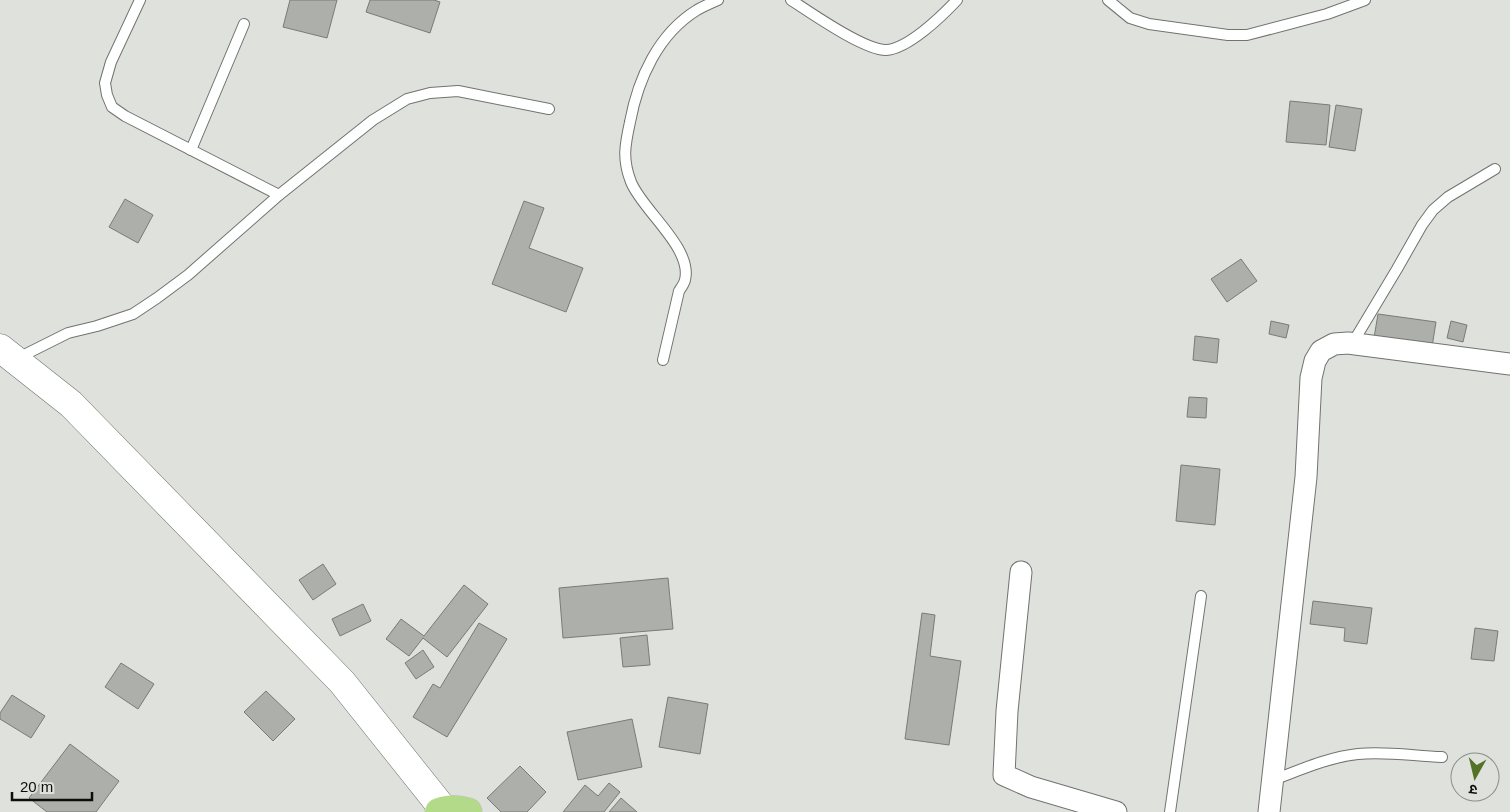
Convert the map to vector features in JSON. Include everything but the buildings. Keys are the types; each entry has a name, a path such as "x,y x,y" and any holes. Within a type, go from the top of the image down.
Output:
{"main road":[{"path":"7,354 72,404 342,682 450,811"}],"street":[{"path":"1269,812 1306,477 1312,378 1315,361 1321,351 1334,344 1352,344 1510,364"},
{"path":"1021,572 1007,711 1004,775 1031,788 1116,812"}],"lane":[{"path":"140,0 111,62 105,83 107,96 112,107 125,116 279,195"},
{"path":"663,360 679,291 685,281 685,268 675,242 639,197 632,184 626,167 624,148 642,78 655,52 675,28 696,11 718,0"},
{"path":"791,0 844,33 884,50 899,47 911,40 957,0"},
{"path":"1108,0 1130,18 1149,24 1228,35 1248,34 1327,14 1366,0"},
{"path":"191,150 244,24"},
{"path":"7,354 132,314 188,275 279,195 373,120 407,99 430,92 458,91 549,109"},
{"path":"1352,344 1422,225 1433,210 1448,197 1495,169"},
{"path":"1170,812 1201,596"},
{"path":"1273,780 1320,763 1356,754 1375,753 1442,758"}]}
